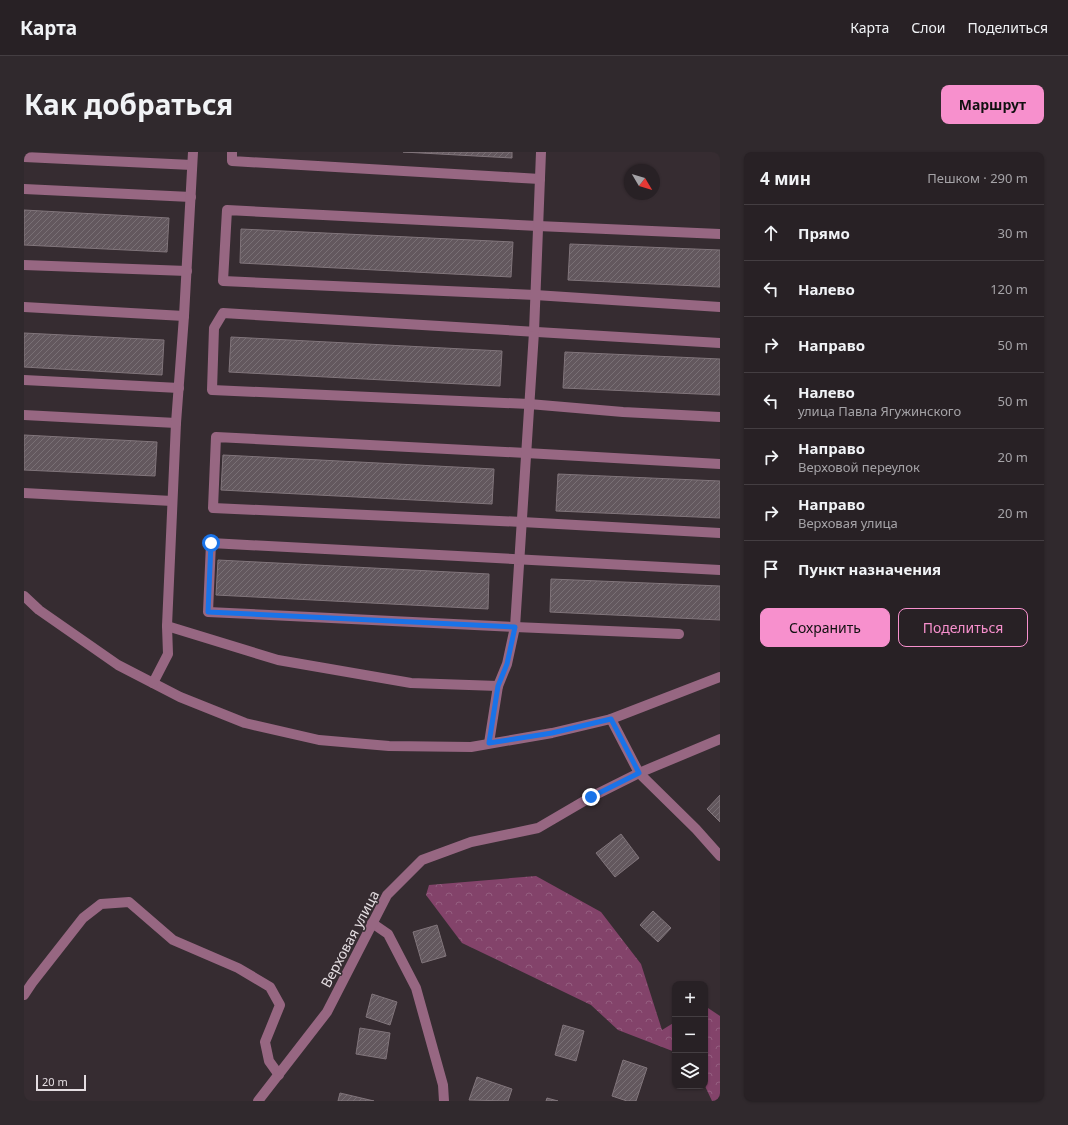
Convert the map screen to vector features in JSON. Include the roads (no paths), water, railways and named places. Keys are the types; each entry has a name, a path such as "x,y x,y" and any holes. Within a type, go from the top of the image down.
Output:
{"street":[{"path":"152,683 168,654 167,626 172,501 193,152"},
{"path":"232,152 232,161 540,179"},
{"path":"489,743 498,686 507,664 515,627 534,332 541,152"},
{"path":"24,157 192,165"},
{"path":"24,189 191,197"},
{"path":"720,234 227,210 223,281 535,295 720,307"},
{"path":"24,265 187,271"},
{"path":"24,307 184,316"},
{"path":"720,343 223,313 214,328 212,390 529,404 623,412 720,417"},
{"path":"24,380 179,388"},
{"path":"24,415 176,423"},
{"path":"720,464 216,437 213,508 522,522 720,533"},
{"path":"24,493 172,501"},
{"path":"679,634 208,612 211,543 520,558 720,570"},
{"path":"24,596 39,610 118,665 180,697 245,723 319,740 389,746 471,747 552,733 611,719 720,677"},
{"path":"167,626 278,660 411,683 498,686"},
{"path":"611,719 639,773 720,856"},
{"name":"Верховая улица","path":"258,1101 327,1012 387,895 422,860 471,842 538,828 591,797 639,773 720,739"},
{"path":"24,996 32,983 83,918 101,904 129,902 173,940 238,968 270,987 280,1005 265,1042 269,1061 279,1075"},
{"path":"372,923 388,934 416,988 443,1085 444,1101"}]}
